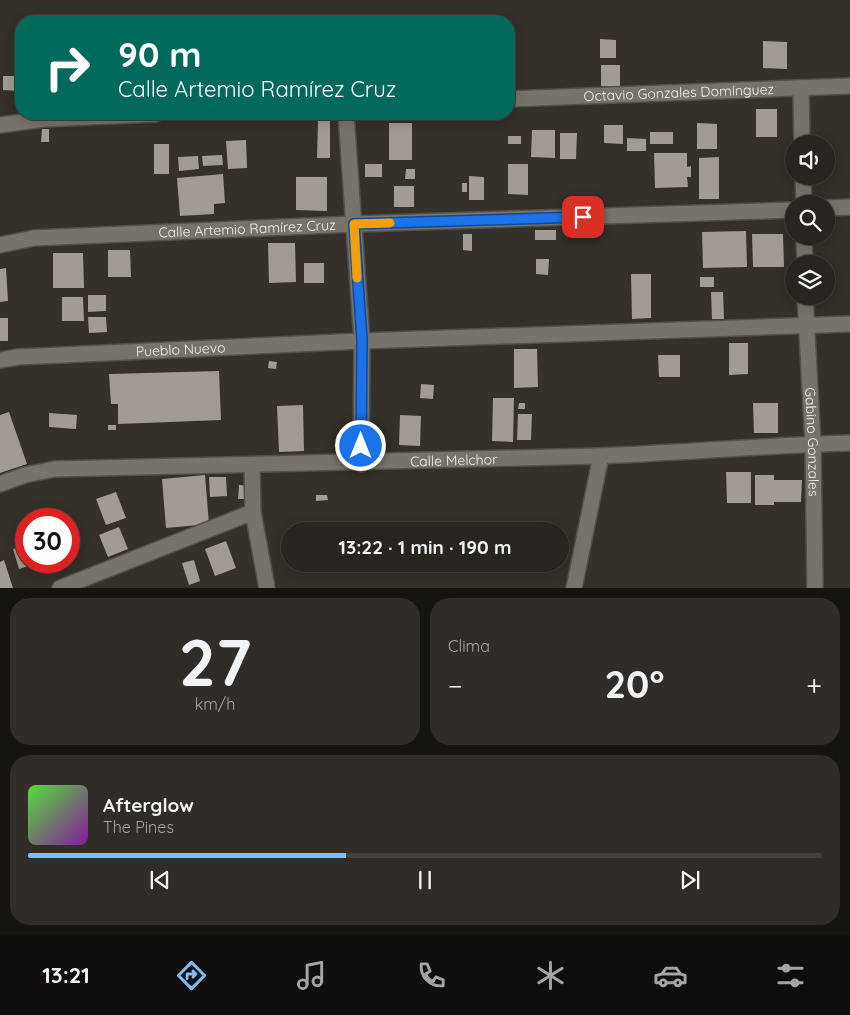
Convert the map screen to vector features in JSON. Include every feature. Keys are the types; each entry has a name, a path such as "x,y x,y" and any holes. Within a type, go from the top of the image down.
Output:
{"street":[{"name":"Octavio Gonzales Domínguez","path":"515,98 850,86"},
{"path":"801,88 802,135"},
{"path":"0,125 37,120"},
{"path":"346,120 362,340 361,464"},
{"path":"835,208 850,207"},
{"name":"Calle Artemio Ramírez Cruz","path":"0,245 34,238 354,224 785,210"},
{"name":"Gabino Gonzales","path":"805,305 813,444 815,588"},
{"path":"806,326 850,324"},
{"name":"Pueblo Nuevo","path":"0,360 18,357 362,340 806,326"},
{"name":"Calle Melchor","path":"0,484 25,475 55,469 361,464 601,456 850,443"},
{"path":"574,588 601,456"},
{"path":"252,465 253,512 267,588"},
{"path":"60,588 253,512"}],"building":[{"path":"600,39 616,40 616,58 600,58"},
{"path":"763,41 787,42 787,69 763,68"},
{"path":"601,65 620,65 620,87 601,86"},
{"path":"3,76 15,76 15,91 3,90"},
{"path":"756,109 777,109 777,137 756,137"},
{"path":"318,121 330,121 330,158 317,158"},
{"path":"389,123 412,123 412,160 389,160"},
{"path":"697,123 717,124 717,149 697,149"},
{"path":"604,125 623,125 623,144 604,143"},
{"path":"42,129 49,129 49,142 41,142"},
{"path":"532,130 555,130 555,158 531,157"},
{"path":"650,132 673,132 673,144 650,144"},
{"path":"560,133 577,133 576,159 560,159"},
{"path":"508,136 521,136 521,144 508,144"},
{"path":"627,138 646,139 646,151 627,151"},
{"path":"246,140 247,168 228,169 226,141"},
{"path":"154,144 169,144 169,174 154,174"},
{"path":"654,153 687,153 687,167 691,166 691,177 687,177 688,187 655,188"},
{"path":"222,155 223,165 203,166 202,156"},
{"path":"198,156 199,169 179,171 178,157"},
{"path":"719,157 719,199 699,199 699,158"},
{"path":"365,164 382,164 382,177 365,177"},
{"path":"508,164 528,164 528,195 508,194"},
{"path":"406,169 415,169 415,179 405,179"},
{"path":"223,174 225,203 214,204 214,214 180,216 177,178"},
{"path":"469,176 484,177 484,200 469,200"},
{"path":"296,177 327,177 327,211 296,210"},
{"path":"462,183 467,183 467,192 462,192"},
{"path":"394,186 414,186 414,207 394,207"},
{"path":"535,230 556,230 556,240 535,240"},
{"path":"746,231 747,267 703,268 702,232"},
{"path":"463,234 472,234 472,251 463,250"},
{"path":"752,234 783,234 784,267 753,267"},
{"path":"268,243 295,243 296,282 269,283"},
{"path":"108,250 130,250 131,277 108,277"},
{"path":"53,253 83,253 84,288 53,288"},
{"path":"536,259 549,259 548,275 536,274"},
{"path":"304,263 324,263 324,283 304,283"},
{"path":"6,268 8,301 0,302 0,269"},
{"path":"631,274 651,274 651,318 632,319"},
{"path":"700,277 714,277 714,287 700,287"},
{"path":"711,292 723,292 724,319 712,319"},
{"path":"88,295 106,295 106,311 88,312"},
{"path":"62,297 83,297 84,321 62,321"},
{"path":"88,317 106,317 107,332 89,333"},
{"path":"0,318 8,318 8,341 0,341"},
{"path":"729,343 748,343 748,374 729,375"},
{"path":"514,349 537,349 538,387 514,388"},
{"path":"658,355 680,355 680,377 659,377"},
{"path":"269,361 277,362 276,369 268,368"},
{"path":"219,371 221,420 118,424 118,404 111,404 109,374"},
{"path":"421,384 434,385 433,399 420,398"},
{"path":"493,398 514,398 513,442 492,441"},
{"path":"519,403 525,403 525,409 518,409"},
{"path":"753,403 778,403 778,433 754,433"},
{"path":"303,405 304,451 279,452 277,406"},
{"path":"9,412 27,464 0,473 0,415"},
{"path":"49,413 77,415 76,429 49,427"},
{"path":"518,414 532,414 531,440 517,440"},
{"path":"400,415 421,416 420,446 399,445"},
{"path":"108,425 116,425 116,430 108,430"},
{"path":"726,472 751,472 751,503 727,503"},
{"path":"205,475 209,524 166,528 162,479"},
{"path":"755,475 774,475 774,480 802,480 801,502 774,502 774,505 755,505"},
{"path":"209,477 226,477 227,496 210,497"},
{"path":"239,485 251,486 251,499 238,499"},
{"path":"116,492 126,518 106,525 96,499"},
{"path":"316,495 327,495 328,500 316,501"},
{"path":"119,527 128,549 108,557 99,535"},
{"path":"226,541 236,568 215,576 205,549"},
{"path":"4,560 13,588 0,588 0,562"},
{"path":"194,560 200,581 189,585 182,563"}],"slow traffic":[{"path":"357,278 354,224 390,223"}],"route":[{"path":"361,446 362,340 354,224 583,217"}]}
